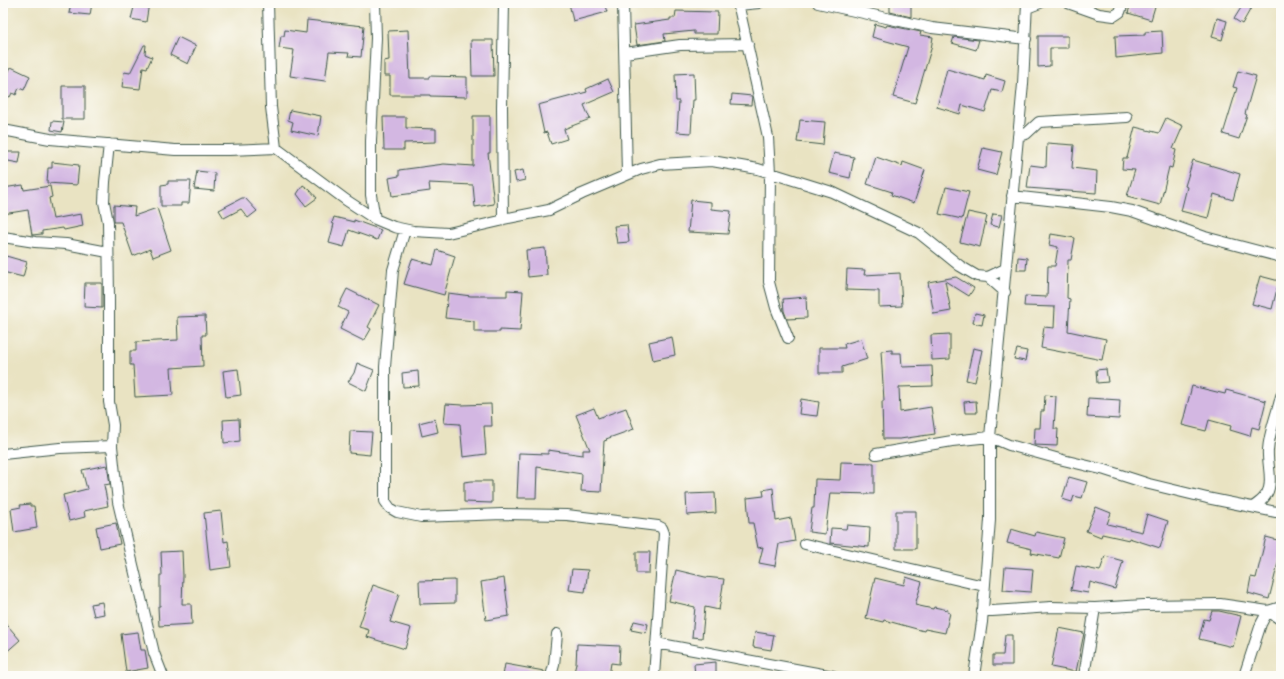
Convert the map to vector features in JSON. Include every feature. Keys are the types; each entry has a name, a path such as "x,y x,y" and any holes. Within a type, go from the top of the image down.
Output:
{"street":[{"path":"268,3 271,107 276,148"},
{"path":"375,3 376,38 371,133 371,195 375,219"},
{"path":"503,219 502,107 504,3"},
{"path":"624,3 627,174"},
{"path":"759,3 738,4 768,137 770,173 769,282 776,308 788,338"},
{"path":"818,3 932,28 1026,39"},
{"path":"974,676 982,622 990,520 990,437 1023,84 1027,6 1040,3"},
{"path":"1068,3 1099,14 1114,16 1120,12 1123,3"},
{"path":"625,54 680,45 748,44"},
{"path":"1018,136 1026,134 1039,122 1127,117"},
{"path":"3,130 50,139 175,150 276,148 346,200 375,219 405,230 448,233 503,219 549,210 641,169 660,164 712,161 758,169 832,192 919,233 960,266 977,276 988,277 1005,269"},
{"path":"109,144 104,202 108,222 109,402 113,425 112,446 118,502 154,653 162,676"},
{"path":"1012,196 1111,207 1132,211 1205,237 1281,257"},
{"path":"405,230 393,270 386,360 385,501 390,508 397,512 421,517 503,514 567,515 658,526 662,528 664,533 654,676"},
{"path":"3,237 35,242 66,244 108,252"},
{"path":"988,277 1004,292"},
{"path":"1253,507 1264,498 1269,488 1270,474 1268,452 1270,433 1281,396"},
{"path":"876,454 952,441 990,437 1009,445 1105,470 1149,484 1207,498 1276,512 1281,511"},
{"path":"3,454 60,448 112,446"},
{"path":"805,544 984,586"},
{"path":"982,611 1051,607 1095,608 1144,605 1220,604 1268,611 1281,607"},
{"path":"1084,676 1095,608"},
{"path":"1268,611 1281,620"},
{"path":"1244,676 1261,624 1268,611"},
{"path":"551,676 554,665 556,634"},
{"path":"656,643 833,676"}],"building":[{"path":"71,3 92,3 90,15 69,13"},
{"path":"135,3 149,3 146,22 131,19"},
{"path":"569,3 604,3 607,12 573,21"},
{"path":"890,3 911,3 911,17 890,12"},
{"path":"1131,3 1156,3 1151,20 1128,13"},
{"path":"1244,3 1254,3 1242,24 1234,19"},
{"path":"676,11 718,12 717,34 694,34 694,31 664,34 665,41 637,45 634,25 670,20 670,18 675,18"},
{"path":"1217,18 1227,21 1222,40 1212,37"},
{"path":"307,20 364,26 361,57 348,56 349,53 329,52 325,81 290,76 294,50 279,48 281,36 284,36 285,30 306,33"},
{"path":"875,24 921,32 920,35 933,37 931,49 915,103 893,97 908,47 872,37"},
{"path":"408,30 410,78 429,78 429,76 467,77 467,97 390,95 390,76 384,76 384,61 389,60 388,31"},
{"path":"1162,31 1163,53 1116,58 1115,36 1145,35 1145,32"},
{"path":"1038,36 1068,36 1068,48 1050,48 1050,66 1038,67"},
{"path":"178,37 196,46 188,64 170,55"},
{"path":"954,37 979,40 976,50 952,43"},
{"path":"471,40 493,40 494,76 472,76"},
{"path":"144,45 146,45 145,54 152,57 147,68 143,67 140,89 122,87 124,72 130,73"},
{"path":"11,67 30,76 24,90 19,88 16,95 12,93 10,97 3,94 3,83"},
{"path":"947,69 985,80 986,75 1005,81 1002,92 992,90 985,112 962,105 960,114 937,107"},
{"path":"1238,71 1256,76 1245,114 1247,115 1239,139 1223,134 1237,88 1233,87"},
{"path":"694,73 695,100 693,100 691,133 677,132 679,101 676,101 675,74"},
{"path":"608,79 614,92 584,105 590,119 564,129 567,139 551,144 547,132 544,133 538,105 587,92 586,89"},
{"path":"62,86 85,86 85,119 62,119"},
{"path":"732,94 752,96 751,105 731,104"},
{"path":"290,110 321,116 318,136 291,130 293,122 288,120"},
{"path":"473,116 490,116 490,153 488,153 494,204 475,207 473,185 429,183 430,191 392,196 389,178 399,176 399,170 444,164 473,166"},
{"path":"383,117 406,117 406,128 436,129 436,142 404,143 404,150 384,150"},
{"path":"1166,118 1183,126 1173,149 1176,150 1172,168 1169,167 1160,205 1127,196 1135,170 1122,169 1123,158 1127,158 1135,127 1159,133"},
{"path":"800,120 825,122 823,145 797,142"},
{"path":"52,121 64,122 62,132 51,130"},
{"path":"1047,143 1074,145 1072,168 1097,171 1096,193 1027,188 1030,165 1046,167"},
{"path":"983,148 1002,152 996,175 977,170"},
{"path":"3,152 21,152 19,163 3,160"},
{"path":"834,153 854,157 850,178 829,173"},
{"path":"876,157 902,166 903,162 925,170 914,203 891,195 892,192 867,184"},
{"path":"1193,160 1240,174 1233,200 1214,194 1208,218 1181,211 1187,187 1185,186"},
{"path":"52,162 79,165 77,185 47,183 48,168 52,168"},
{"path":"523,170 525,180 516,182 514,172"},
{"path":"197,171 215,173 214,191 194,189"},
{"path":"168,181 191,181 189,203 181,203 181,206 161,206 161,185 168,184"},
{"path":"23,185 24,190 50,186 52,197 49,198 53,219 81,214 83,226 64,230 63,228 42,231 42,234 32,235 28,210 3,214 3,188"},
{"path":"303,185 317,198 306,206 297,194"},
{"path":"946,187 969,192 962,219 939,214"},
{"path":"242,198 245,198 257,211 248,218 241,209 224,218 219,210"},
{"path":"691,200 711,202 711,209 731,211 728,234 688,232"},
{"path":"114,205 135,207 134,216 157,208 171,250 153,257 150,249 133,256 121,222 114,222"},
{"path":"968,212 987,216 980,247 960,242"},
{"path":"993,214 1002,215 999,227 990,225"},
{"path":"334,217 354,222 354,220 381,230 377,240 349,230 344,247 329,243 334,224 332,223"},
{"path":"627,225 629,242 617,243 614,226"},
{"path":"1051,234 1075,238 1071,260 1068,260 1067,298 1070,299 1068,331 1106,339 1102,360 1041,348 1044,327 1054,328 1055,307 1024,306 1025,296 1047,297 1048,266 1055,266 1058,247 1049,245"},
{"path":"545,248 547,275 528,277 526,250"},
{"path":"437,250 455,256 444,295 404,284 412,259 433,265"},
{"path":"6,256 27,262 23,277 3,272"},
{"path":"1018,257 1027,258 1026,270 1017,270"},
{"path":"847,269 865,270 864,275 900,273 902,306 879,307 879,291 846,290"},
{"path":"1260,276 1279,281 1272,309 1252,304"},
{"path":"956,277 974,288 969,296 945,281 951,311 934,314 928,282"},
{"path":"85,283 102,283 102,308 84,307"},
{"path":"347,289 379,305 368,327 371,329 364,341 340,329 348,312 338,307"},
{"path":"507,290 523,291 520,331 500,330 500,332 474,332 474,321 445,318 448,293 471,296 507,296"},
{"path":"806,297 807,318 787,319 784,311 783,299"},
{"path":"975,313 984,315 982,325 973,323"},
{"path":"205,316 206,335 202,335 203,366 171,368 173,395 135,397 133,365 130,365 130,351 136,351 136,342 178,340 177,317"},
{"path":"950,334 950,359 932,360 931,335"},
{"path":"672,337 675,355 653,360 649,342"},
{"path":"861,339 867,359 842,367 842,373 819,373 819,348 845,348 844,344"},
{"path":"973,348 982,350 975,382 966,380"},
{"path":"1017,349 1027,351 1025,361 1014,359"},
{"path":"892,350 892,353 901,353 902,367 932,366 933,386 899,387 900,412 931,407 935,434 900,439 883,439 882,401 884,401 881,351"},
{"path":"357,363 374,370 366,391 348,382 354,373"},
{"path":"238,369 241,395 226,397 223,371"},
{"path":"1106,369 1108,382 1097,383 1096,370"},
{"path":"418,371 419,386 403,387 402,373"},
{"path":"1192,386 1225,394 1226,390 1266,401 1259,429 1252,427 1250,436 1230,430 1231,426 1209,420 1206,431 1182,425"},
{"path":"1045,395 1056,396 1054,429 1058,429 1057,446 1034,445 1035,428 1040,428 1041,411 1044,411"},
{"path":"1088,398 1120,400 1119,419 1087,417"},
{"path":"801,399 819,402 817,416 799,414"},
{"path":"976,401 977,413 965,413 964,402"},
{"path":"446,404 491,404 492,426 484,426 486,454 463,457 460,424 444,423"},
{"path":"594,408 598,418 626,408 634,429 604,441 601,492 581,491 582,474 537,467 536,498 517,498 519,453 548,454 548,450 583,455 583,450 590,450 576,415"},
{"path":"239,419 240,441 224,443 223,420"},
{"path":"435,419 438,432 422,436 419,423"},
{"path":"350,431 372,432 370,455 349,453"},
{"path":"841,462 874,463 874,494 830,493 825,534 809,532 812,508 814,508 815,479 840,480"},
{"path":"107,465 110,484 104,485 108,506 84,511 85,517 69,521 63,495 87,489 82,470"},
{"path":"1069,477 1087,482 1082,498 1074,496 1072,502 1062,499"},
{"path":"492,481 492,503 464,502 464,482"},
{"path":"773,488 776,521 791,518 795,541 779,544 775,566 759,563 763,547 758,548 753,523 749,523 747,498 764,496 763,490"},
{"path":"715,493 716,513 687,515 686,494"},
{"path":"30,504 30,506 34,506 37,528 14,532 11,509 21,507 20,505"},
{"path":"1096,507 1111,513 1107,524 1142,532 1147,514 1168,521 1160,548 1129,538 1129,540 1102,534 1101,537 1086,531"},
{"path":"221,511 224,542 228,541 231,567 210,570 204,513"},
{"path":"896,511 916,511 916,549 896,549"},
{"path":"116,523 120,544 100,548 96,527"},
{"path":"847,525 870,527 869,547 830,543 831,528 846,529"},
{"path":"1011,529 1035,536 1036,532 1064,538 1059,558 1031,553 1032,549 1007,543"},
{"path":"1266,537 1281,541 1281,551 1269,599 1248,593 1251,577 1256,578"},
{"path":"182,551 182,604 191,604 192,624 159,626 158,606 160,606 160,575 162,575 161,552"},
{"path":"636,552 650,552 649,573 636,573"},
{"path":"1105,556 1123,561 1115,589 1090,582 1088,593 1071,590 1076,566 1100,571"},
{"path":"1005,567 1033,569 1031,592 1003,590"},
{"path":"572,569 588,570 585,592 569,590"},
{"path":"676,570 705,577 724,579 719,610 705,607 702,638 692,637 695,607 669,601"},
{"path":"906,577 922,582 915,605 933,609 934,607 948,610 947,612 950,613 945,633 925,629 924,631 884,620 883,622 866,618 875,578 904,585"},
{"path":"504,578 509,616 486,620 481,582"},
{"path":"455,580 455,603 420,604 419,581"},
{"path":"373,585 399,594 390,622 411,628 405,649 367,637 369,630 359,627"},
{"path":"102,602 104,614 94,616 91,604"},
{"path":"1212,611 1241,616 1233,647 1199,639 1204,619 1209,620"},
{"path":"3,620 20,640 3,655"},
{"path":"634,621 648,624 646,633 631,630"},
{"path":"1059,628 1084,633 1076,672 1051,667"},
{"path":"138,632 141,650 145,650 148,668 126,672 121,634"},
{"path":"755,632 774,635 771,650 753,647"},
{"path":"1005,635 1012,635 1012,665 993,665 993,655 1003,655"},
{"path":"577,644 620,646 619,664 611,663 609,676 573,676 576,664"},
{"path":"716,662 716,676 695,676 694,664"},
{"path":"505,664 544,671 544,676 503,676"}]}
